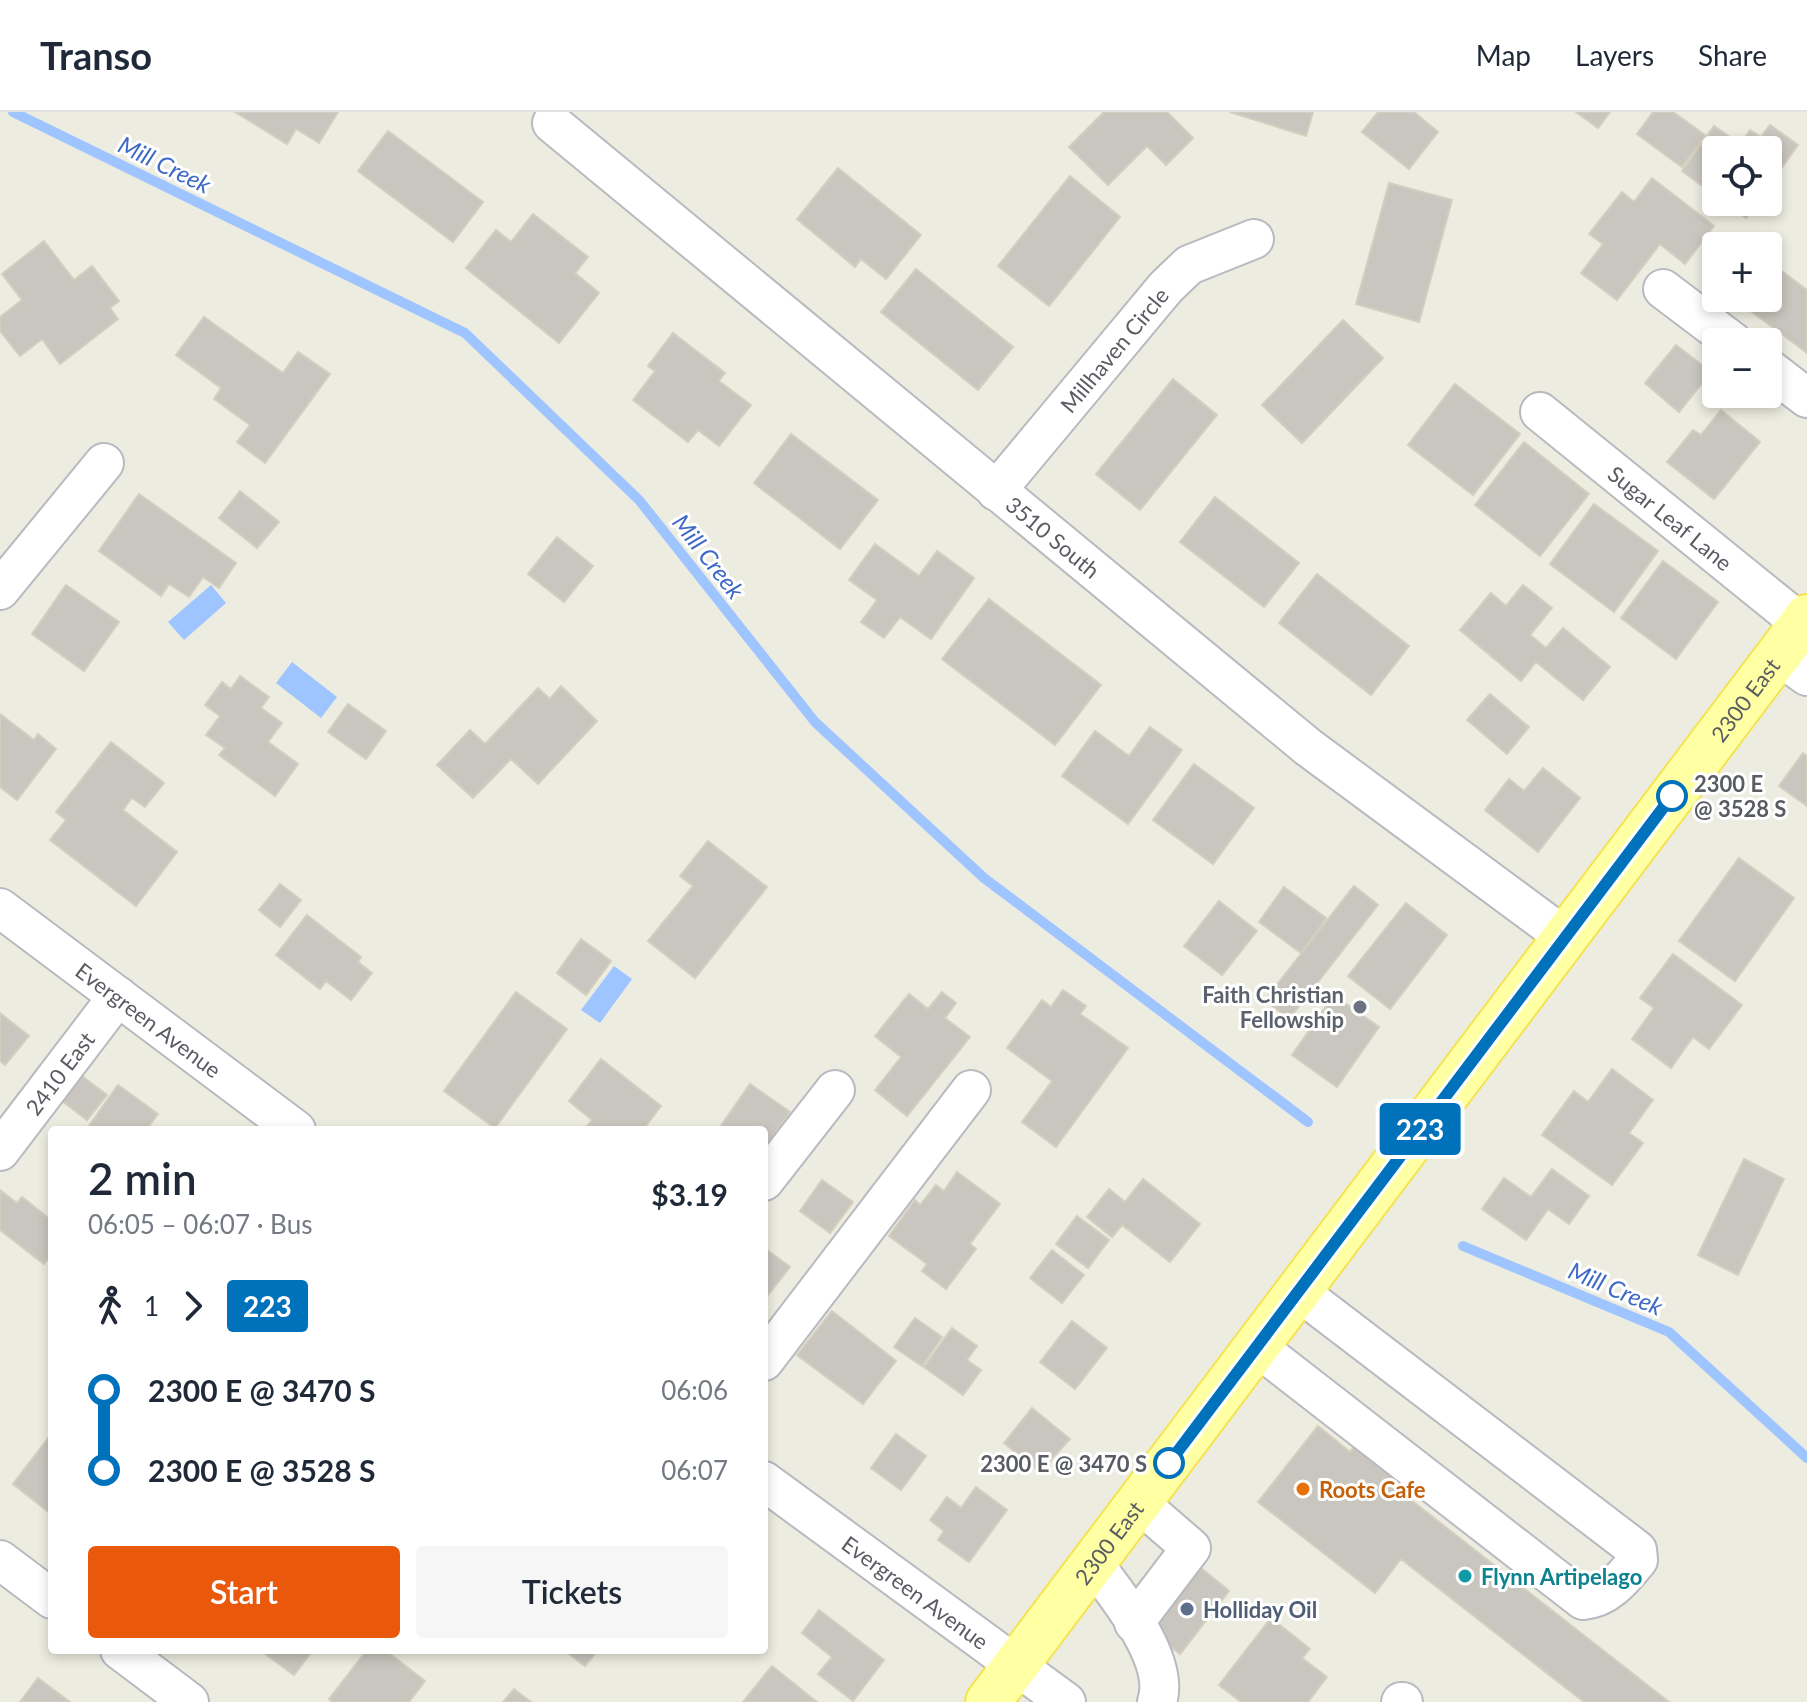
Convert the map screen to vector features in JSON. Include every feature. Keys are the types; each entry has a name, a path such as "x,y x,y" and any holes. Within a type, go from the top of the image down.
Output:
{"main road":[{"name":"2300 East","path":"988,1702 1565,937 1799,643"}],"street":[{"name":"3510 South","path":"552,123 1308,747 1565,937"},
{"name":"Millhaven Circle","path":"996,491 1166,287 1189,265 1254,239"},
{"path":"1663,289 1715,328"},
{"path":"1782,379 1807,398"},
{"name":"Sugar Leaf Lane","path":"1540,412 1799,643"},
{"path":"0,590 104,463"},
{"name":"Evergreen Avenue","path":"0,908 291,1126"},
{"name":"2410 East","path":"0,1151 118,996"},
{"path":"768,1176 835,1090"},
{"path":"768,1356 971,1090"},
{"path":"1256,1346 1583,1600 1596,1599 1618,1583 1638,1560 1637,1550 1298,1291"},
{"name":"Evergreen Avenue","path":"768,1484 1066,1702"},
{"path":"1134,1623 1191,1548 1139,1503"},
{"path":"0,1560 48,1596"},
{"path":"1093,1563 1134,1623 1155,1664 1159,1692 1157,1702"},
{"path":"125,1654 189,1702"}],"water":[{"path":"211,585 226,603 184,640 168,622"},
{"path":"292,662 337,697 321,718 276,683"},
{"path":"614,966 632,979 600,1023 581,1010"}],"building":[{"path":"235,112 338,112 319,143 296,129 287,144"},
{"path":"1104,112 1167,112 1193,138 1166,165 1147,146 1108,185 1069,147"},
{"path":"1230,112 1313,112 1306,136"},
{"path":"1378,112 1414,112 1438,132 1409,169 1362,132"},
{"path":"1576,112 1610,112 1598,128"},
{"path":"1653,112 1673,112 1705,135 1682,167 1637,134"},
{"path":"1770,125 1798,145 1782,167 1782,136 1762,136"},
{"path":"1714,126 1728,136 1707,136"},
{"path":"1750,130 1759,136 1746,136"},
{"path":"388,131 483,202 453,242 358,171"},
{"path":"1702,143 1702,186 1682,171"},
{"path":"838,168 921,235 886,279 861,259 855,267 797,219"},
{"path":"1070,176 1120,217 1049,306 998,266"},
{"path":"1652,178 1714,226 1709,232 1702,232 1702,242 1685,264 1660,244 1617,300 1581,273 1603,244 1589,234 1622,192 1634,202"},
{"path":"1389,183 1452,200 1419,322 1356,304"},
{"path":"533,214 588,257 575,273 599,293 559,343 466,268 496,230 511,242"},
{"path":"44,241 74,280 92,266 119,301 110,308 118,319 60,364 42,339 20,356 0,331 0,317 22,300 2,274"},
{"path":"916,269 1013,347 978,390 881,312"},
{"path":"1782,271 1807,290 1807,353 1782,334 1782,328 1773,328 1752,312 1782,312"},
{"path":"204,317 283,373 298,352 330,374 265,463 237,442 250,425 214,399 221,388 176,355"},
{"path":"1343,320 1383,358 1302,443 1262,405"},
{"path":"673,333 725,373 719,381 751,405 719,446 698,430 688,442 633,400 655,371 648,366"},
{"path":"1676,345 1702,365 1702,383 1679,412 1645,383"},
{"path":"1173,379 1217,415 1140,510 1096,474"},
{"path":"1455,384 1520,434 1473,495 1408,445"},
{"path":"1721,410 1760,442 1714,499 1667,462 1693,430 1701,435"},
{"path":"791,434 878,500 840,549 754,483"},
{"path":"1524,442 1589,494 1540,556 1475,505"},
{"path":"240,491 279,522 257,548 219,518"},
{"path":"139,494 236,563 219,588 203,577 189,597 169,584 161,596 99,551"},
{"path":"1215,497 1299,563 1264,607 1180,542"},
{"path":"1594,504 1658,551 1614,612 1550,564"},
{"path":"557,537 593,566 564,602 528,574"},
{"path":"875,544 919,576 937,551 974,578 931,639 900,617 884,638 861,622 877,600 849,580"},
{"path":"1663,561 1718,602 1676,659 1621,618"},
{"path":"1317,574 1409,646 1371,695 1279,623"},
{"path":"66,585 119,622 84,671 32,634"},
{"path":"1523,585 1552,608 1530,635 1546,648 1563,628 1610,667 1583,700 1536,662 1521,681 1460,630 1491,593 1506,606"},
{"path":"989,599 1101,685 1055,745 942,659"},
{"path":"240,676 269,697 261,708 282,723 268,742 298,764 275,796 219,755 225,748 206,735 220,716 205,705 222,682 231,689"},
{"path":"561,686 597,721 538,784 511,759 473,798 437,765 470,730 485,744 538,688 550,699"},
{"path":"1490,694 1529,727 1507,754 1467,720"},
{"path":"348,704 386,731 366,759 328,732"},
{"path":"0,714 34,740 38,734 56,749 17,800 0,787"},
{"path":"1150,727 1182,750 1128,824 1062,776 1095,731 1129,756"},
{"path":"111,742 164,783 145,807 132,798 123,810 177,852 136,906 50,840 66,820 56,812"},
{"path":"1803,753 1807,756 1807,806 1779,786"},
{"path":"1194,764 1254,808 1213,864 1153,820"},
{"path":"1543,768 1580,798 1538,852 1485,810 1509,779 1524,791"},
{"path":"708,841 767,887 695,978 648,941 693,886 680,876"},
{"path":"1739,858 1794,898 1735,981 1679,941"},
{"path":"280,884 301,900 280,927 259,910"},
{"path":"1354,886 1378,905 1289,1019 1265,1000"},
{"path":"1284,887 1326,918 1301,953 1259,922"},
{"path":"1219,901 1257,931 1222,975 1184,946"},
{"path":"1406,903 1447,935 1390,1009 1348,976"},
{"path":"307,915 361,957 358,962 372,973 351,1000 326,981 320,989 276,955"},
{"path":"581,939 611,961 586,995 557,973"},
{"path":"1673,954 1742,1005 1709,1049 1693,1037 1671,1068 1632,1039 1654,1008 1640,998"},
{"path":"1063,990 1086,1006 1080,1014 1128,1048 1056,1147 1022,1122 1052,1081 1007,1048 1042,1000 1051,1007"},
{"path":"516,992 567,1029 496,1126 444,1091"},
{"path":"942,992 956,1003 945,1018 970,1037 907,1116 875,1090 901,1057 875,1036 909,994 928,1009"},
{"path":"1334,995 1379,1027 1337,1087 1292,1055"},
{"path":"0,1013 29,1036 5,1065 0,1061"},
{"path":"601,1059 661,1106 646,1126 587,1126 592,1120 569,1101"},
{"path":"1612,1069 1653,1100 1629,1133 1643,1143 1612,1185 1542,1135 1574,1091 1588,1102"},
{"path":"82,1076 107,1095 87,1120 62,1101"},
{"path":"750,1084 790,1112 768,1142 768,1126 721,1126"},
{"path":"118,1085 158,1114 149,1126 89,1126"},
{"path":"1744,1159 1784,1179 1738,1275 1698,1255"},
{"path":"1552,1169 1589,1196 1569,1224 1548,1209 1526,1240 1482,1209 1504,1178 1531,1197"},
{"path":"957,1172 1000,1204 970,1244 976,1249 946,1289 922,1271 927,1264 889,1236 915,1200 920,1205 936,1185 944,1191"},
{"path":"1143,1179 1200,1224 1170,1262 1122,1225 1112,1237 1087,1217 1109,1189 1125,1202"},
{"path":"822,1180 853,1202 830,1233 800,1211"},
{"path":"0,1190 17,1203 22,1197 48,1218 48,1259 44,1264 0,1230"},
{"path":"1077,1216 1109,1240 1088,1268 1056,1244"},
{"path":"768,1250 790,1267 768,1295"},
{"path":"1052,1250 1084,1275 1062,1303 1030,1278"},
{"path":"832,1311 896,1361 863,1404 797,1355"},
{"path":"915,1318 942,1337 922,1366 894,1347"},
{"path":"1072,1321 1107,1348 1075,1389 1040,1362"},
{"path":"952,1328 977,1346 967,1360 981,1370 963,1395 924,1367"},
{"path":"1032,1408 1070,1439 1040,1472 1004,1443"},
{"name":"Flynn Artipelago","path":"1318,1426 1350,1452 1356,1444 1394,1474 1388,1482 1669,1702 1584,1702 1401,1559 1375,1593 1258,1502"},
{"path":"896,1434 926,1456 901,1490 871,1468"},
{"path":"48,1438 48,1512 13,1484"},
{"path":"976,1487 1007,1510 969,1562 938,1540 944,1531 930,1520 947,1497 961,1508"},
{"path":"1196,1564 1229,1591 1180,1654 1146,1627"},
{"path":"819,1610 884,1660 853,1701 818,1674 832,1657 802,1633"},
{"path":"1271,1618 1310,1649 1302,1658 1327,1677 1308,1702 1241,1702 1219,1685"},
{"path":"265,1654 310,1654 294,1675"},
{"path":"364,1654 390,1654 425,1681 409,1702 333,1702 329,1699"},
{"path":"569,1654 595,1654 585,1666"},
{"path":"772,1666 817,1702 743,1702"},
{"path":"38,1678 70,1702 20,1702"},
{"path":"514,1689 531,1702 503,1702"}],"waterway":[{"name":"Mill Creek","path":"13,112 465,333 639,500 815,722 984,878 1308,1122"},
{"name":"Mill Creek","path":"1463,1246 1669,1332 1807,1458"}],"bus line":[{"name":"223","path":"1169,1463 1672,796"}],"place":[{"name":"2300 E @ 3528 S","path":"1672,796"},
{"name":"Faith Christian Fellowship","path":"1360,1007"},
{"name":"2300 E @ 3470 S","path":"1169,1463"},
{"name":"Roots Cafe","path":"1303,1489"},
{"name":"Flynn Artipelago","path":"1465,1576"},
{"name":"Holliday Oil","path":"1187,1609"}]}
